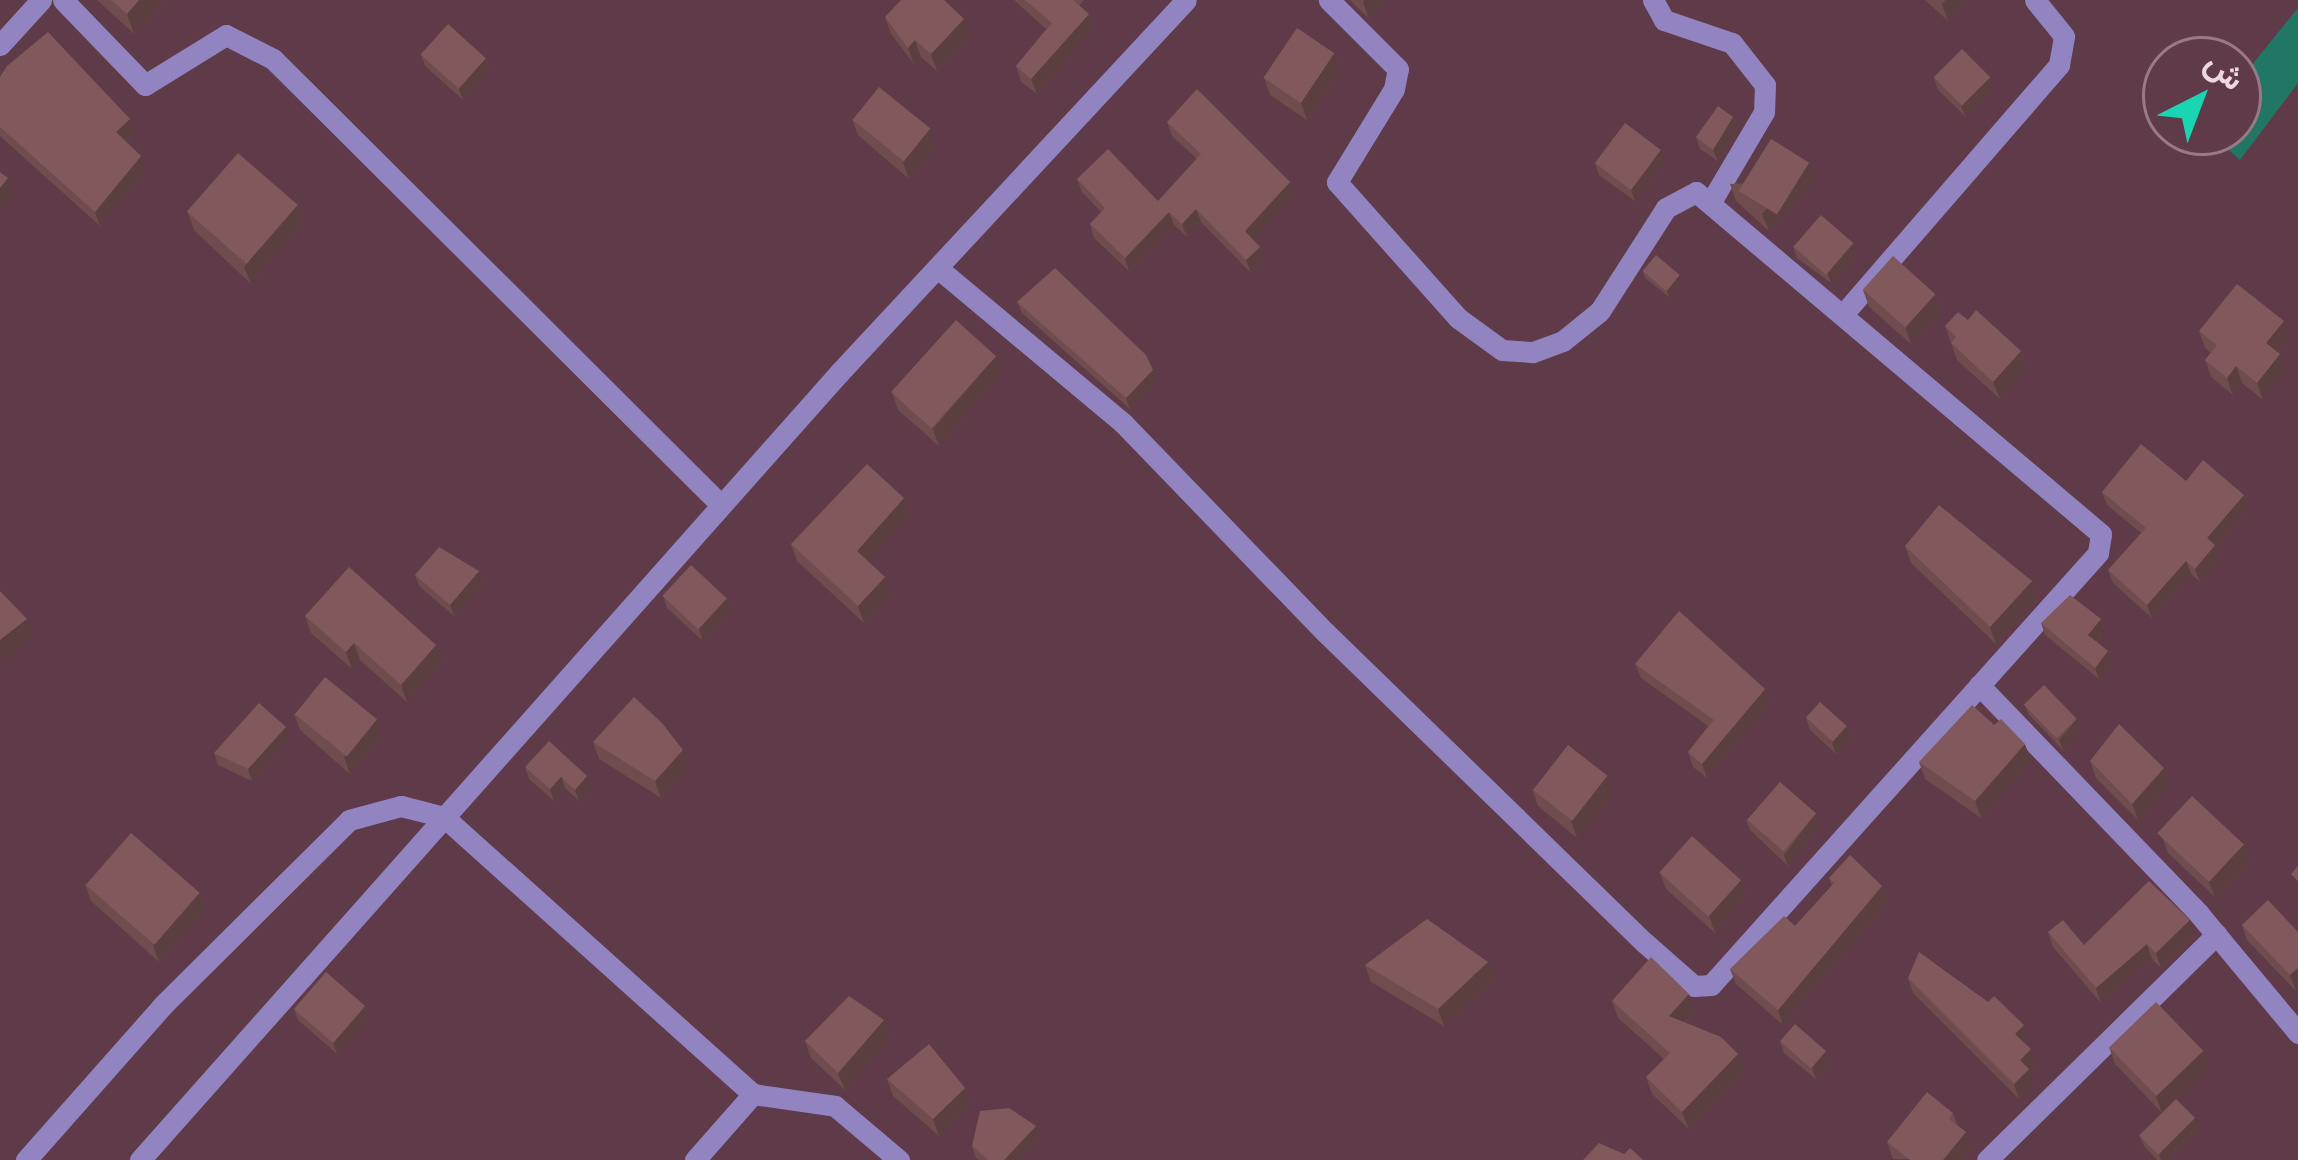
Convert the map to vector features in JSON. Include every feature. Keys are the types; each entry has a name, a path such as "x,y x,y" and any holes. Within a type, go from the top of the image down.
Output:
{"street":[{"path":"0,45 41,0"},
{"path":"63,0 145,86 226,35 273,59 722,505"},
{"path":"140,1160 722,505 1186,0"},
{"path":"940,270 1123,423 1442,748 1694,986 1711,985 2098,554 2101,534 1712,200 1681,194 1666,208 1600,311 1563,341 1532,352 1502,350 1458,318 1337,182 1394,88 1398,69 1329,0"},
{"path":"1653,0 1664,20 1732,43 1765,85 1764,112 1712,200"},
{"path":"1845,312 2059,65 2064,35 2035,0"},
{"path":"1979,685 2216,934 2298,1033"},
{"path":"26,1160 163,1005 349,820 401,806 444,817 752,1094 836,1106 899,1160"},
{"path":"1987,1160 2216,934"},
{"path":"694,1160 752,1094"}],"shaded area":[{"path":"2298,8 2298,83 2262,131 2262,52"}],"building":[{"path":"111,0 139,0 127,14"},
{"path":"901,0 944,0 964,19 931,54 915,40 908,48 885,17"},
{"path":"1025,0 1073,0 1089,14 1031,79 1016,66 1052,23"},
{"path":"448,24 486,58 458,89 421,54"},
{"path":"1297,28 1334,53 1301,103 1263,78"},
{"path":"48,32 130,119 116,132 141,156 95,212 0,127 0,77"},
{"path":"1962,49 1990,77 1962,106 1934,77"},
{"path":"879,87 930,129 904,161 853,120"},
{"path":"1197,89 1290,182 1245,231 1260,247 1246,260 1196,209 1182,224 1169,212 1125,258 1090,224 1105,208 1077,179 1108,149 1158,201 1201,154 1167,122"},
{"path":"1718,106 1733,117 1713,150 1696,137"},
{"path":"1625,123 1661,150 1631,190 1595,163"},
{"path":"1771,139 1809,163 1777,215 1739,191"},
{"path":"238,153 298,205 246,264 187,212"},
{"path":"1821,215 1853,243 1826,275 1793,247"},
{"path":"1656,255 1680,275 1666,291 1643,271"},
{"path":"1893,256 1935,294 1905,328 1863,289"},
{"path":"1055,268 1146,355 1153,370 1126,398 1017,302"},
{"path":"2237,284 2284,321 2266,343 2280,354 2257,383 2236,366 2227,378 2205,360 2217,345 2199,331"},
{"path":"1976,310 2021,351 1993,382 1951,343 1956,337 1945,326 1958,312 1968,320"},
{"path":"956,320 996,356 931,428 891,392"},
{"path":"2141,444 2186,481 2203,460 2244,495 2207,538 2215,545 2195,569 2186,561 2147,605 2108,570 2146,528 2102,492"},
{"path":"867,464 904,498 857,551 885,577 858,606 791,544"},
{"path":"1939,505 2032,581 1990,627 1905,546"},
{"path":"439,547 479,571 450,605 415,575"},
{"path":"691,565 727,598 698,629 662,596"},
{"path":"349,567 436,645 401,685 354,643 346,652 305,616"},
{"path":"0,591 27,619 0,640"},
{"path":"2070,595 2101,619 2088,635 2108,651 2095,668 2041,623"},
{"path":"1679,611 1765,689 1702,764 1688,752 1714,720 1635,664"},
{"path":"325,677 377,719 347,756 295,714"},
{"path":"2044,685 2077,719 2057,738 2024,704"},
{"path":"634,697 683,750 655,781 593,742"},
{"path":"1820,702 1847,726 1833,742 1806,718"},
{"path":"259,703 286,727 248,769 214,753"},
{"path":"1972,705 1994,725 2001,719 2025,744 1975,801 1919,762"},
{"path":"2119,724 2164,768 2132,804 2090,761"},
{"path":"549,741 587,776 575,790 561,777 550,789 525,767"},
{"path":"1568,745 1607,776 1572,821 1533,790"},
{"path":"1780,782 1816,813 1783,851 1747,820"},
{"path":"2192,796 2244,844 2209,882 2157,833"},
{"path":"131,833 200,893 154,945 86,885"},
{"path":"1692,836 1741,880 1708,917 1659,872"},
{"path":"1850,855 1882,886 1778,1010 1730,969 1784,916 1795,926 1834,883 1829,878"},
{"path":"2149,881 2190,920 2156,953 2147,944 2096,988 2048,932 2063,920 2084,945"},
{"path":"2268,900 2298,932 2298,968 2290,975 2242,925"},
{"path":"1427,919 1488,962 1438,1009 1365,965"},
{"path":"1919,952 1988,1002 1994,996 2024,1025 2015,1034 2031,1049 2020,1060 2029,1069 2014,1084 1908,978"},
{"path":"1651,957 1689,994 1669,1016 1721,1037 1738,1054 1682,1112 1646,1077 1670,1053 1612,1001"},
{"path":"326,972 365,1006 333,1043 294,1009"},
{"path":"849,996 884,1020 838,1073 805,1041"},
{"path":"2156,1002 2203,1051 2156,1096 2109,1047"},
{"path":"1795,1024 1826,1051 1811,1068 1780,1041"},
{"path":"929,1044 965,1088 933,1119 887,1079"},
{"path":"1927,1092 1953,1113 1949,1119 1966,1132 1943,1160 1910,1160 1887,1142"},
{"path":"2176,1099 2195,1118 2158,1155 2139,1136"},
{"path":"1009,1108 1036,1126 1004,1160 988,1160 972,1146 980,1111"},
{"path":"1599,1143 1624,1154 1630,1148 1643,1160 1583,1160"}]}
